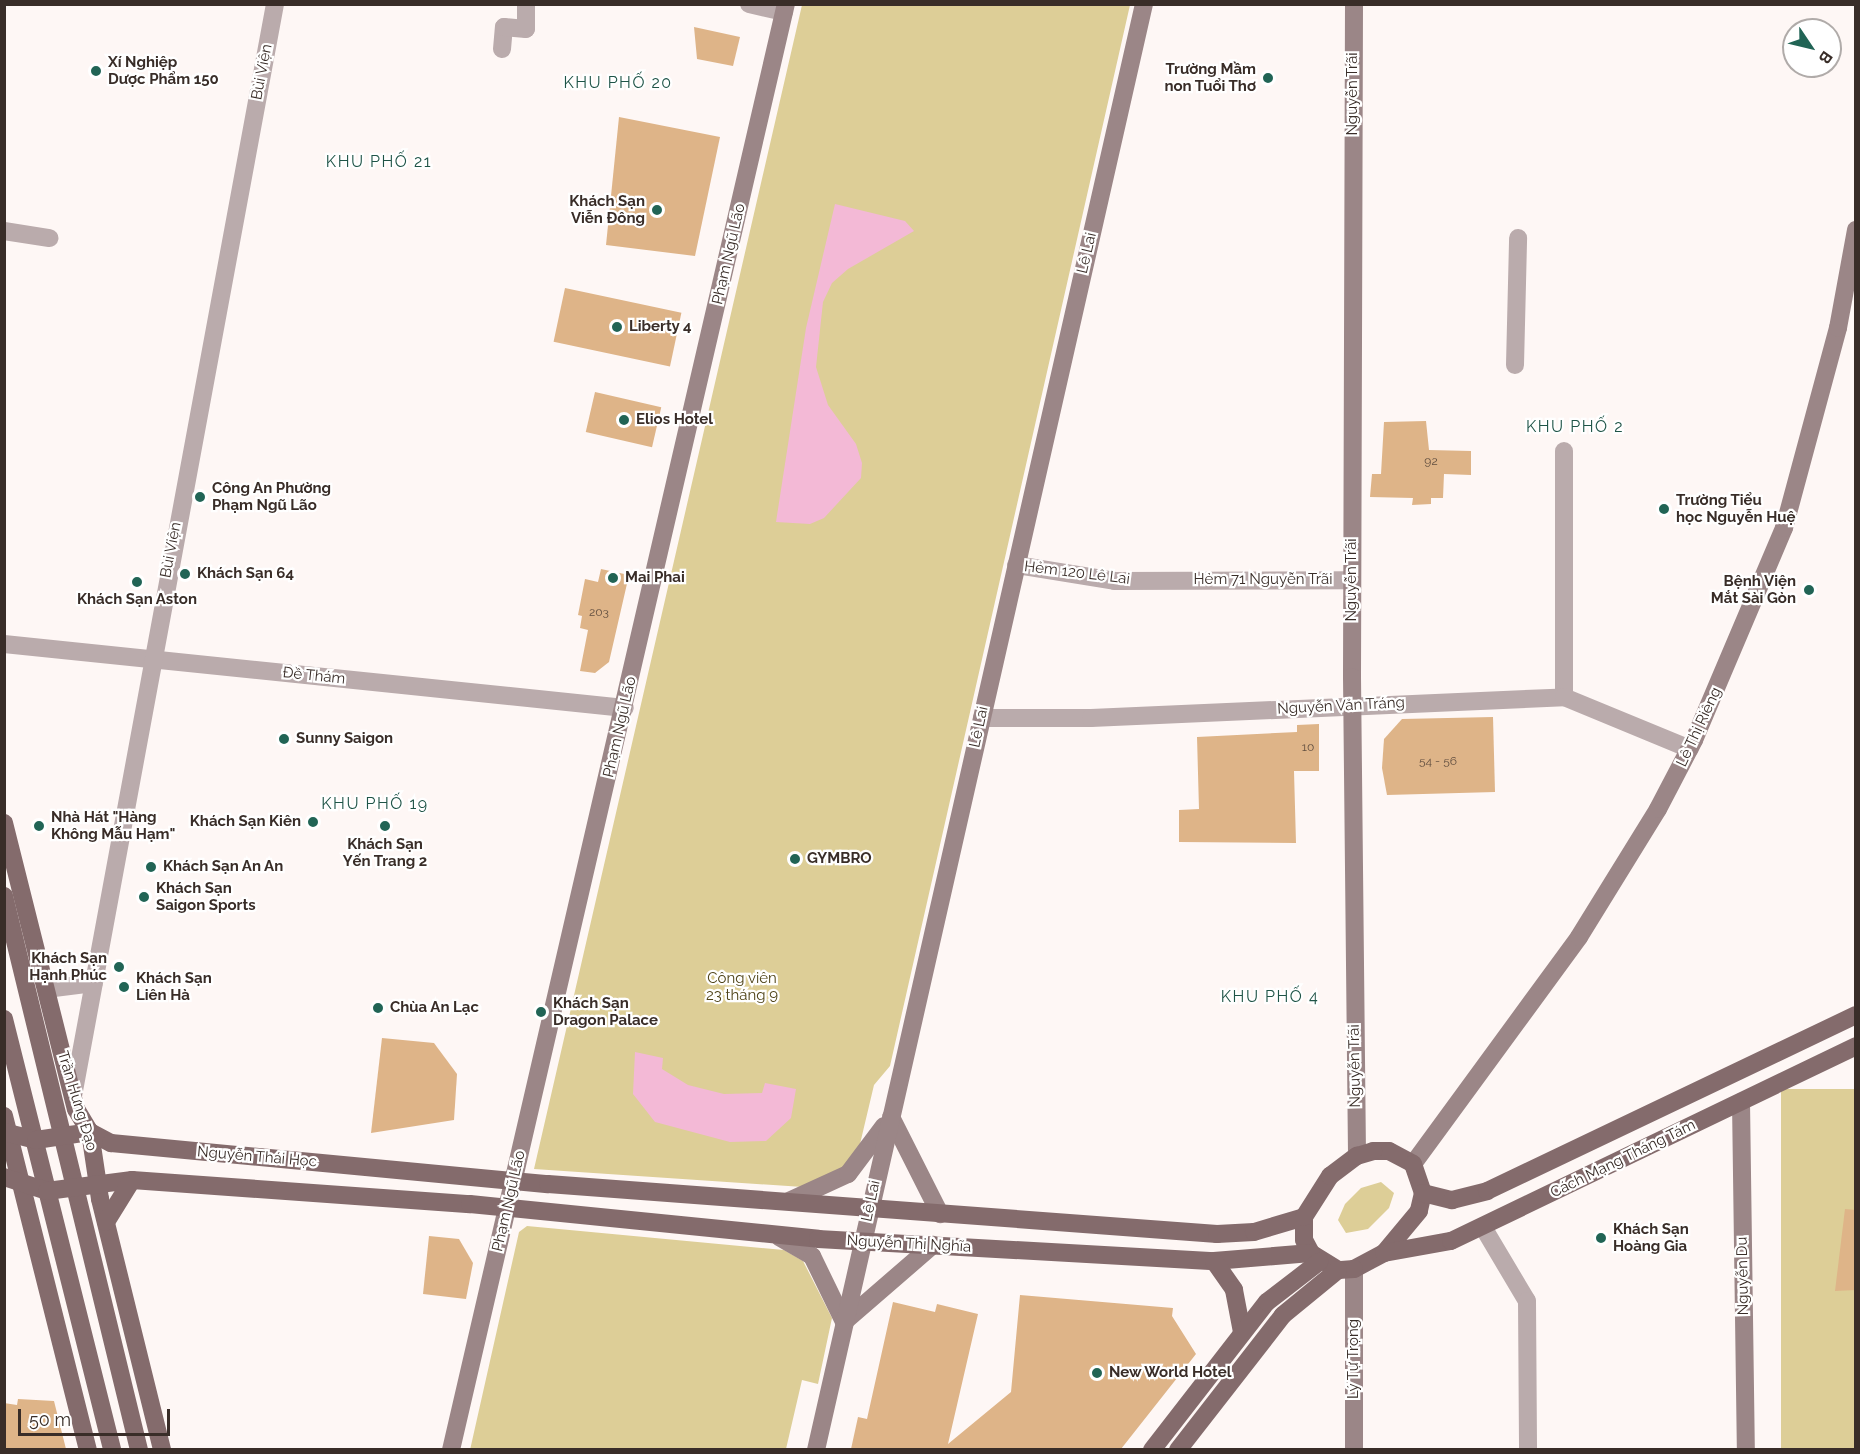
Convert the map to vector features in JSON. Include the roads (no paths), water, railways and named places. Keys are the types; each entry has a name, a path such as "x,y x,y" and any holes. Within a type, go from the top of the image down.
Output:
{"main road":[{"name":"Lê Lai","path":"816,1449 1144,4"},
{"name":"Nguyễn Trãi","path":"1354,4 1352,704 1357,1156"},
{"name":"Phạm Ngũ Lão","path":"451,1449 625,708 785,8"},
{"name":"Lê Thị Riêng","path":"1413,1164 1579,937 1690,749 1784,528 1838,328 1856,230"},
{"name":"Trần Hưng Đạo","path":"4,823 38,992 63,1136 139,1449"},
{"name":"Trần Hưng Đạo","path":"4,897 73,1096 90,1132 105,1222 162,1449"},
{"name":"Cách Mạng Tháng Tám","path":"1423,1193 1452,1200 1486,1191 1856,1016"},
{"path":"4,1019 112,1449"},
{"name":"Cách Mạng Tháng Tám","path":"1384,1253 1451,1241 1483,1227 1856,1046"},
{"name":"Nguyễn Du","path":"1741,1102 1746,1449"},
{"path":"789,1201 848,1174 891,1117 940,1214"},
{"path":"6,1127 36,1140 90,1132"},
{"path":"6,1127 13,1181 51,1299 88,1449"},
{"name":"Nguyễn Thái Học","path":"90,1132 111,1143 514,1180"},
{"path":"1178,1449 1283,1314 1346,1269 1384,1253 1411,1227 1423,1193 1413,1164 1389,1151 1357,1156 1317,1189 1304,1217 1304,1240 1315,1257 1346,1269"},
{"path":"105,1222 132,1180"},
{"name":"Nguyễn Thái Học","path":"13,1181 47,1191 132,1180 507,1207"},
{"name":"Nguyễn Thị Nghĩa","path":"514,1180 1217,1234 1254,1232 1304,1217"},
{"name":"Nguyễn Thị Nghĩa","path":"507,1207 779,1237 1214,1261 1315,1257"},
{"path":"779,1237 812,1256 844,1322 933,1245"},
{"path":"1152,1449 1267,1302 1315,1257"},
{"path":"1214,1261 1234,1290 1242,1332"},
{"name":"Lý Tự Trọng","path":"1346,1269 1354,1449"},
{"path":"99,1286 120,1279"},
{"path":"51,1299 74,1293"},
{"path":"122,1382 144,1375"},
{"path":"75,1395 97,1389"}],"street":[{"name":"Bùi Viện","path":"73,1096 150,661 275,4"},
{"path":"502,49 504,27 526,29 526,4"},
{"path":"749,4 785,8"},
{"path":"4,231 49,238"},
{"path":"1515,365 1518,238"},
{"path":"1564,451 1564,697"},
{"name":"Hẻm 120 Lê Lai","path":"1016,565 1115,581 1173,581"},
{"name":"Hẻm 71 Nguyễn Trãi","path":"1173,581 1352,580"},
{"name":"Ðề Thám","path":"4,644 150,661 625,708"},
{"name":"Nguyễn Văn Tráng","path":"982,718 1103,718 1352,704 1564,697 1690,749"},
{"path":"38,992 94,983"},
{"path":"1483,1227 1527,1301 1528,1449"}],"place":[{"name":"Xí Nghiệp Dược Phẩm 150","path":"96,71"},
{"name":"Trường Mầm non Tuổi Thơ","path":"1268,78"},
{"name":"Khách Sạn Viễn Đông","path":"657,210"},
{"name":"Liberty 4","path":"617,327"},
{"name":"Elios Hotel","path":"624,420"},
{"name":"Công An Phường Phạm Ngũ Lão","path":"200,497"},
{"name":"Trường Tiểu học Nguyễn Huệ","path":"1664,509"},
{"name":"Khách Sạn 64","path":"185,574"},
{"name":"Mai Phai","path":"613,578"},
{"name":"Khách Sạn Aston","path":"137,582"},
{"name":"Bệnh Viện Mắt Sài Gòn","path":"1809,590"},
{"name":"Sunny Saigon","path":"284,739"},
{"name":"Khách Sạn Kiên","path":"313,822"},
{"name":"Nhà Hát \"Hàng Không Mẫu Hạm\"","path":"39,826"},
{"name":"Khách Sạn Yến Trang 2","path":"385,826"},
{"name":"GYMBRO","path":"795,859"},
{"name":"Khách Sạn An An","path":"151,867"},
{"name":"Khách Sạn Saigon Sports","path":"144,897"},
{"name":"Khách Sạn Hạnh Phúc","path":"119,967"},
{"name":"Khách Sạn Liên Hà","path":"124,987"},
{"name":"Chùa An Lạc","path":"378,1008"},
{"name":"Khách Sạn Dragon Palace","path":"541,1012"},
{"name":"Khách Sạn Hoàng Gia","path":"1601,1238"},
{"name":"New World Hotel","path":"1097,1373"}],"district":[{"name":"KHU PHỐ 20","path":"618,83"},
{"name":"KHU PHỐ 21","path":"379,162"},
{"name":"KHU PHỐ 2","path":"1575,427"},
{"name":"KHU PHỐ 19","path":"375,804"},
{"name":"KHU PHỐ 4","path":"1270,997"}],"park label":[{"name":"Công viên 23 tháng 9","path":"742,986"}]}
